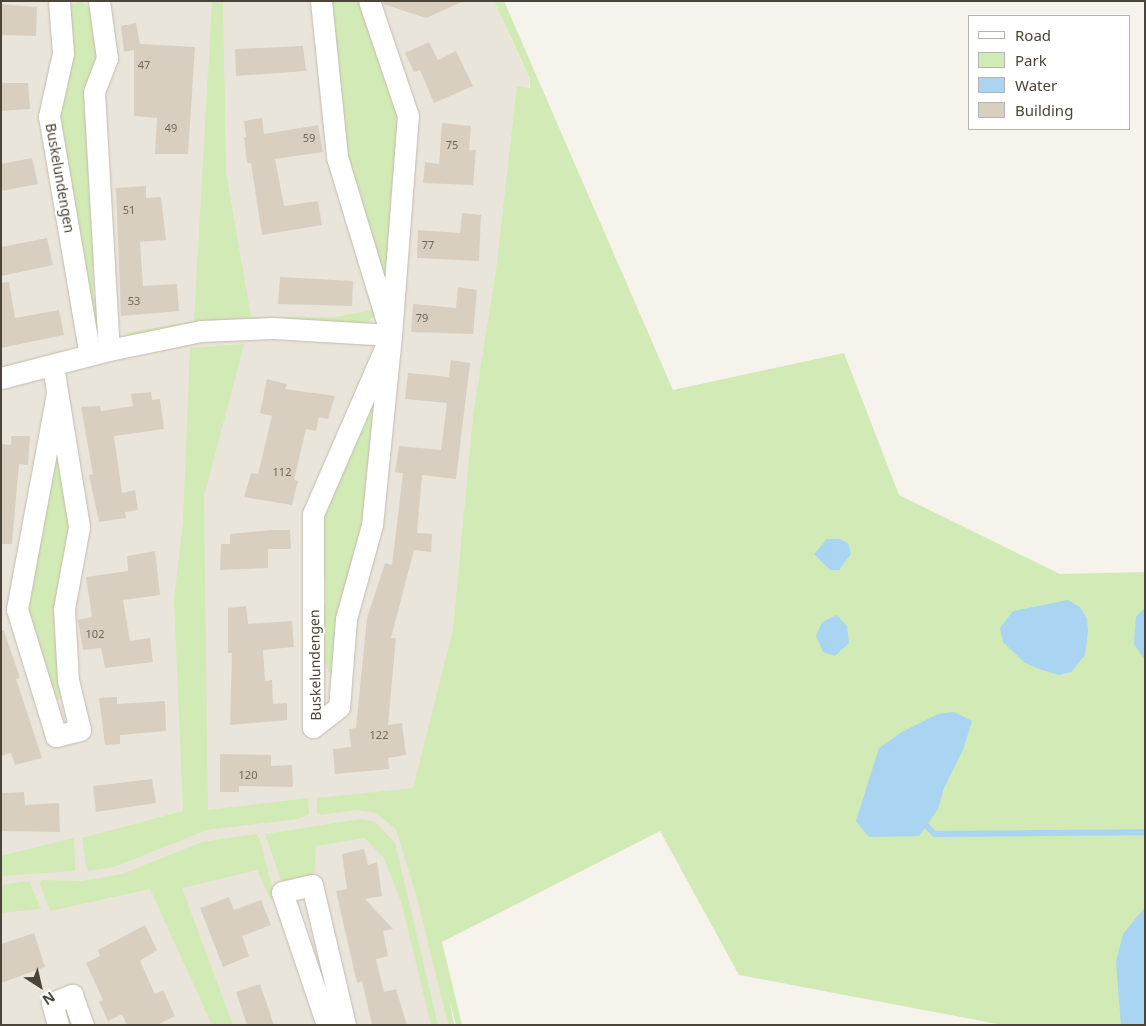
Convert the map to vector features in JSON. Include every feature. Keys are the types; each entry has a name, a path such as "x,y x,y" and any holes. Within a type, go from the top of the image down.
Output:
{"street":[{"name":"Buskelundengen","path":"59,1 62,53 49,116 99,352"},
{"path":"99,1 107,58 94,92 99,352"},
{"name":"Buskelundengen","path":"321,1 337,157 391,335 313,514 314,727 339,707 346,619 372,525 391,335 408,116 369,1"},
{"path":"1,378 53,366 99,352 201,331 273,328 391,335"},
{"path":"53,366 79,527 64,609 68,680 80,730 56,736 17,609 57,393"},
{"path":"327,1025 282,892 312,885 345,1025"},
{"path":"58,1025 52,1003 72,996 83,1025"}],"shaded area":[{"path":"1,1 494,1 530,80 457,633 405,841 448,1025 1,1025"}],"green space":[{"path":"83,1 99,22 98,262 92,268 94,297 101,303 99,328 94,331 56,127 62,85 69,79 74,52 69,46 66,20 71,5"},
{"path":"212,1 223,1 226,172 251,317 334,317 374,310 374,316 364,325 129,336 126,333 194,321"},
{"path":"326,1 365,1 402,110 390,277 384,278 363,220 366,212 359,187 351,182 344,155"},
{"path":"494,1 504,1 673,390 844,353 899,495 1060,574 1145,572 1145,1025 1003,1025 739,975 660,831 442,942 462,1025 456,1025 450,1002 454,1025 448,1025 418,901 396,829 376,813 356,810 320,815 317,813 317,798 413,788 453,630 473,416 496,270 517,86 530,88 530,79"},
{"path":"244,344 204,497 208,810 308,798 309,814 298,819 207,830 114,867 87,871 82,838 183,811 174,600 183,521 190,348"},
{"path":"375,395 364,520 336,674 329,673 321,653 318,611 326,605 326,579 320,571 322,515 355,438 361,434 372,409 371,403"},
{"path":"58,455 69,513 62,699 57,699 52,695 23,611"},
{"path":"361,819 375,822 395,843 438,1025 431,1025 401,902 384,859 365,838 316,846 314,875 287,883 281,880 265,834"},
{"path":"256,834 260,839 274,895 271,901 257,870 182,888 233,1025 212,1025 150,889 50,911 40,885 41,880 82,881 122,874 202,842"},
{"path":"74,838 75,871 1,876 1,856"},
{"path":"29,881 41,909 1,913 1,885"}],"water":[{"path":"827,539 839,539 848,543 851,554 839,570 830,570 814,554"},
{"path":"1068,600 1080,607 1087,619 1088,631 1085,655 1071,672 1059,675 1025,663 1003,642 1000,628 1013,611"},
{"path":"1145,607 1145,660 1134,644 1136,617"},
{"path":"837,615 847,626 849,643 835,656 823,652 816,636 822,622"},
{"path":"954,712 972,721 963,750 944,788 938,809 919,836 869,837 856,821 879,748 902,732 938,714"},
{"path":"1145,907 1145,1025 1121,1025 1116,962 1123,934"}],"building":[{"path":"384,1 464,1 426,18 383,4"},
{"path":"1,4 37,7 36,36 1,35"},
{"path":"136,23 140,44 195,47 188,154 155,154 157,118 134,116 134,50 124,52 121,26"},
{"path":"429,42 438,60 456,51 473,86 434,103 420,70 414,72 405,53"},
{"path":"303,46 306,71 236,76 235,49"},
{"path":"1,83 28,83 30,109 1,111"},
{"path":"262,118 264,134 318,125 323,152 275,159 284,206 318,201 322,225 262,235 251,163 247,163 244,121"},
{"path":"442,123 471,126 469,150 476,150 473,185 423,183 425,162 439,164"},
{"path":"32,158 38,184 1,191 1,164"},
{"path":"146,186 146,198 161,197 166,240 140,242 143,286 177,284 179,311 121,316 116,188"},
{"path":"462,213 481,215 479,261 417,258 418,230 460,233"},
{"path":"47,238 53,265 1,276 1,247"},
{"path":"280,277 353,281 352,306 278,304"},
{"path":"9,282 15,318 59,310 64,335 1,348 1,283"},
{"path":"458,287 477,290 473,334 411,332 413,304 456,308"},
{"path":"451,360 470,363 456,479 422,475 417,533 432,534 431,552 414,550 391,638 396,638 388,725 402,723 406,755 388,758 389,769 335,774 333,749 351,747 349,729 356,728 367,618 385,563 392,565 403,473 395,472 399,446 441,450 447,403 405,399 408,373 449,377"},
{"path":"267,379 287,384 285,389 335,396 328,419 319,417 316,431 306,429 294,480 298,481 292,505 244,497 251,473 258,474 272,416 260,413"},
{"path":"151,392 152,400 160,399 164,429 114,436 122,493 135,490 138,510 125,512 126,518 99,522 89,475 93,474 81,407 100,406 101,411 133,406 131,394"},
{"path":"11,436 30,436 28,465 19,464 12,544 1,544 1,444 11,445"},
{"path":"290,530 291,549 268,549 268,568 220,570 221,544 230,544 230,534"},
{"path":"155,551 160,595 123,600 130,641 150,638 153,662 105,668 101,648 83,650 78,620 92,617 86,577 128,571 127,556"},
{"path":"246,606 248,624 292,621 294,647 263,650 265,681 272,680 273,704 287,703 287,720 230,725 232,653 228,653 228,608"},
{"path":"1,631 4,631 20,678 16,679 42,758 15,765 11,753 1,756"},
{"path":"117,697 117,704 165,701 166,731 120,735 120,744 105,745 99,698"},
{"path":"220,754 271,755 271,766 292,765 293,787 239,786 239,792 220,792"},
{"path":"152,779 156,803 96,812 93,786"},
{"path":"24,792 25,805 59,803 60,832 1,831 1,793"},
{"path":"364,849 368,865 377,862 382,896 365,899 393,929 383,931 388,956 376,959 384,992 396,989 407,1025 372,1025 362,981 357,983 336,891 347,889 342,854"},
{"path":"229,897 234,910 261,900 271,925 242,936 249,956 223,967 200,908"},
{"path":"145,925 157,950 140,961 155,994 163,990 175,1016 157,1025 127,1025 122,1014 108,1021 99,1002 103,1000 86,963 100,956 98,950"},
{"path":"34,933 45,967 1,983 1,944"},
{"path":"260,984 274,1025 247,1025 236,992"}],"waterway":[{"path":"926,825 935,834 1145,832"}]}
